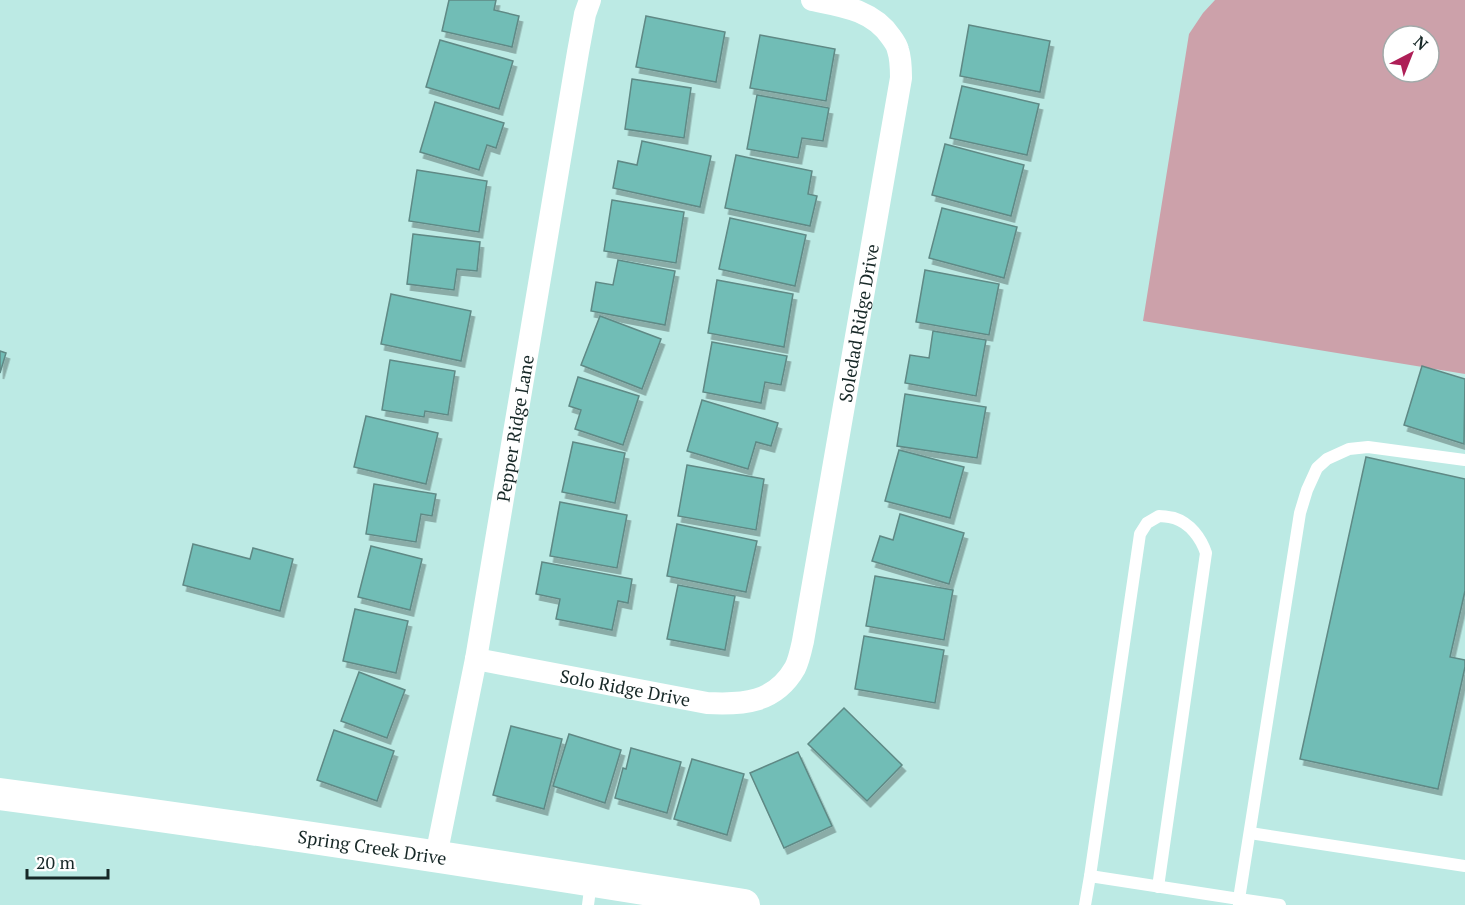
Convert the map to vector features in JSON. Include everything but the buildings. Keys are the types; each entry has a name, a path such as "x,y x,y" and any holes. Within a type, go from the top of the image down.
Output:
{"street":[{"name":"Pepper Ridge Lane","path":"436,856 476,659 578,51 590,0"},
{"name":"Soledad Ridge Drive","path":"774,692 795,667 803,641 901,78 897,46 877,21 846,7 812,0"},
{"name":"Solo Ridge Drive","path":"476,659 707,703 732,705 754,701 774,692"},
{"name":"Spring Creek Drive","path":"0,794 126,810 436,856 590,893 744,905"}],"lane":[{"path":"1239,902 1300,513 1317,468 1327,459 1349,449 1368,447 1465,460"},
{"path":"1085,905 1140,534 1147,523 1159,516 1175,518 1190,527 1203,543 1206,553 1158,886"},
{"path":"1250,833 1465,866"},
{"path":"1090,876 1158,886 1239,902 1280,905"}],"shaded area":[{"path":"1215,0 1465,0 1465,374 1143,321 1189,34"}]}
